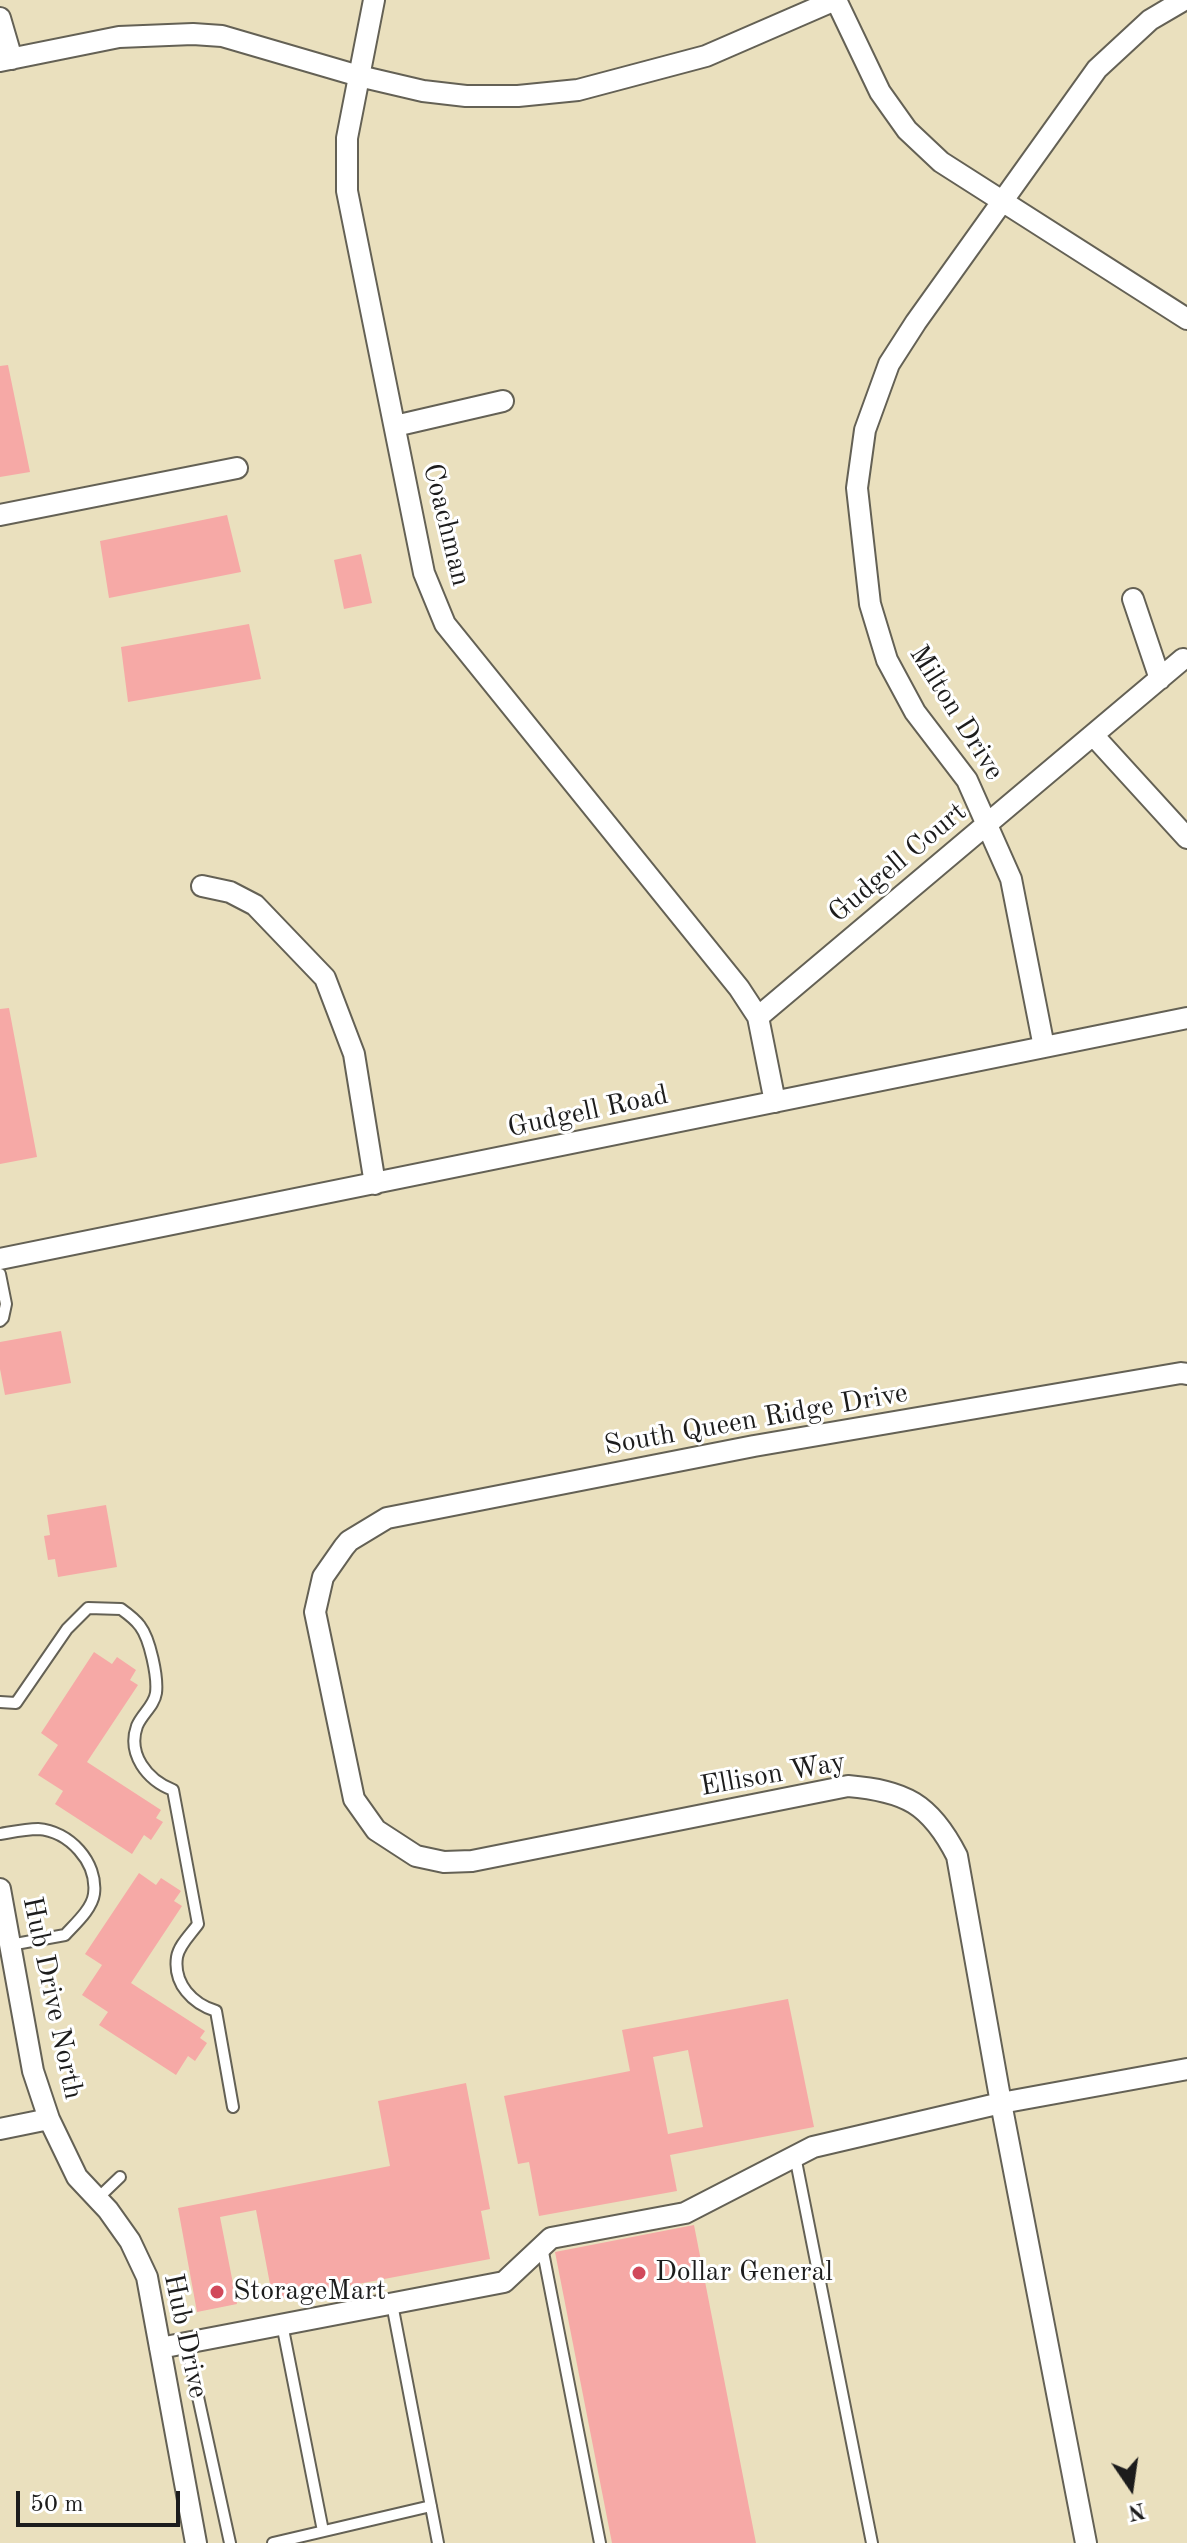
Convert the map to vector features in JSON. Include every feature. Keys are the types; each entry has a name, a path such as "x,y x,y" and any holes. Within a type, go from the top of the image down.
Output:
{"street":[{"name":"Coachman","path":"374,0 347,138 347,191 424,573 445,624 739,988 758,1017 775,1102"},
{"path":"0,18 6,60 119,37 222,36 359,76 423,91 466,96 518,96 578,90 706,56 836,0 880,92 907,130 941,162 1187,319"},
{"name":"Milton Drive","path":"1044,1047 1011,879 989,823 967,780 915,712 887,660 870,604 857,488 865,430 889,364 916,322 1097,69 1150,20 1184,0"},
{"path":"395,426 503,401"},
{"path":"0,515 237,468"},
{"path":"1133,599 1160,679"},
{"name":"Gudgell Court","path":"758,1017 1183,659"},
{"path":"1093,735 1187,838"},
{"path":"202,886 230,892 255,905 325,978 354,1054 375,1184"},
{"name":"Gudgell Road","path":"0,1259 1187,1018"},
{"name":"South Queen Ridge Drive","path":"344,1547 387,1518 754,1446 1187,1374"},
{"name":"Ellison Way","path":"344,1547 323,1577 315,1612 354,1799 376,1830 416,1856 444,1862 472,1861 848,1786 885,1789 918,1805 944,1831 957,1856 1086,2543"},
{"name":"Hub Drive North","path":"0,1889 33,2071 49,2119"},
{"path":"160,2348 504,2282 551,2238 685,2213 813,2147 1001,2103 1187,2069"},
{"path":"0,2129 49,2119"},
{"name":"Hub Drive","path":"49,2119 77,2177 130,2241 147,2277 196,2543"}],"lane":[{"path":"0,1274 6,1304 0,1321"},
{"path":"0,1702 16,1703 67,1629 88,1608 121,1609 143,1629 151,1650 156,1694 138,1723 135,1752 141,1767 173,1790 198,1924 177,1956 177,1973 183,1989 195,2001 202,2007 216,2011 233,2107"},
{"path":"0,1834 39,1829 58,1835 77,1847 90,1864 94,1894 65,1935 10,1945"},
{"path":"795,2156 872,2543"},
{"path":"97,2199 120,2177"},
{"path":"542,2246 600,2543"},
{"path":"392,2304 438,2543"},
{"path":"282,2324 323,2531"},
{"path":"186,2342 230,2543"},
{"path":"273,2543 431,2506"}],"building":[{"path":"8,365 30,472 0,477 0,366"},
{"path":"227,515 241,572 109,598 100,541"},
{"path":"361,554 372,603 344,609 334,560"},
{"path":"249,624 261,679 128,702 121,647"},
{"path":"9,1008 37,1157 0,1164 0,1009"},
{"path":"61,1331 71,1383 5,1395 0,1369 0,1342"},
{"path":"106,1505 117,1567 58,1577 55,1559 48,1560 44,1536 50,1535 47,1515"},
{"path":"94,1652 112,1664 117,1657 136,1670 130,1680 138,1685 87,1762 161,1810 156,1818 163,1822 151,1840 144,1835 132,1854 55,1804 63,1791 38,1775 58,1745 41,1733"},
{"path":"139,1873 156,1885 161,1878 181,1891 174,1901 182,1906 131,1983 205,2031 200,2038 207,2043 195,2061 188,2056 176,2075 99,2025 108,2012 82,1995 102,1965 85,1954"},
{"path":"788,1999 814,2127 670,2155 677,2191 539,2216 529,2162 518,2164 504,2096 630,2071 622,2030","holes":["688,2050 703,2127 668,2134 653,2057"]},
{"path":"466,2083 490,2209 481,2211 490,2259 273,2300 256,2210 220,2217 237,2304 197,2312 178,2208 390,2166 378,2101"},
{"path":"694,2225 756,2543 612,2543 555,2252"}],"place":[{"name":"Dollar General","path":"639,2273"},
{"name":"StorageMart","path":"217,2292"}]}
